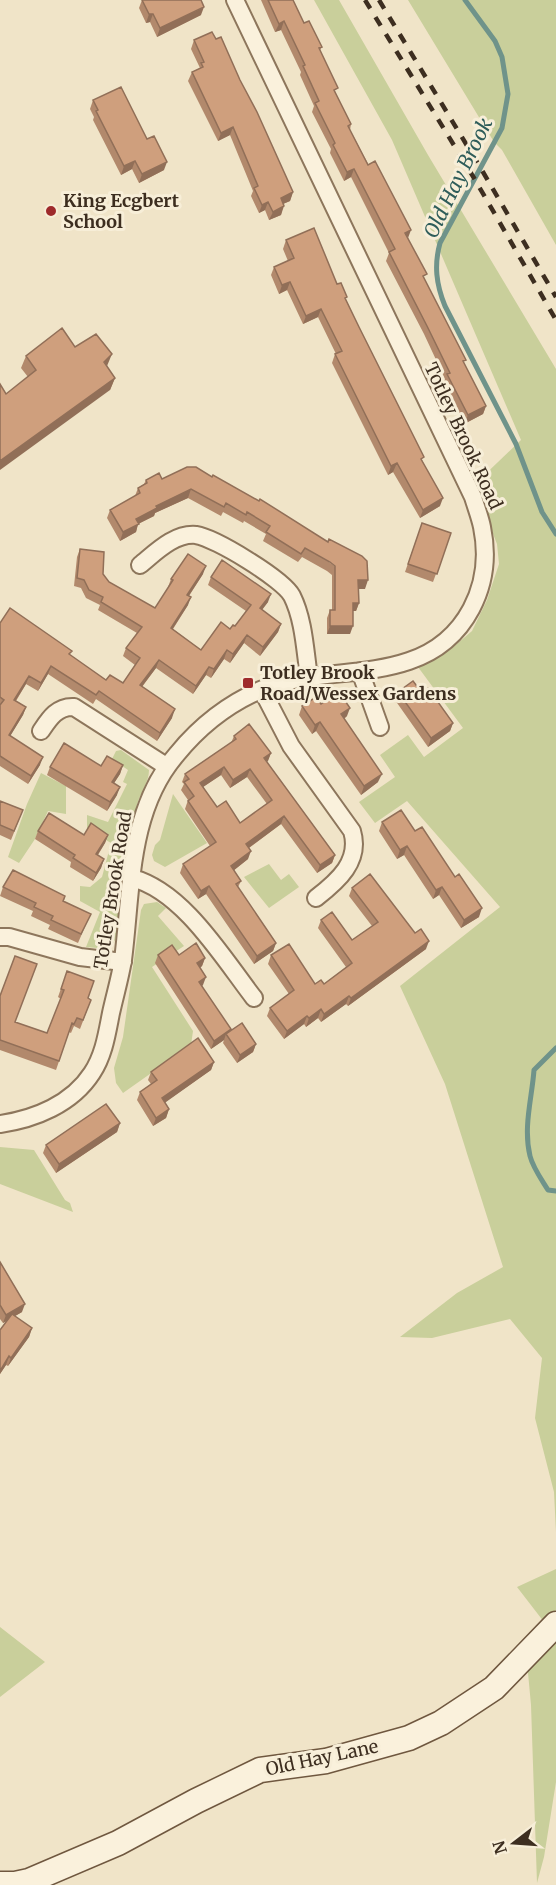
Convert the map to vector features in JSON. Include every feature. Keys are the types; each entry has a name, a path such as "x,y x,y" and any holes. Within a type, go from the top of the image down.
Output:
{"street":[{"name":"Totley Brook Road","path":"0,1124 41,1114 77,1090 92,1073 102,1053 123,962 138,834 146,806 166,766 202,726 237,702 262,690 309,677 360,671 409,661 420,656 440,644 463,624 476,604 482,585 485,564 483,528 473,497 235,0"},
{"path":"140,565 177,538 196,535 228,549 274,576 292,596 297,610 309,677"},
{"path":"360,671 380,727"},
{"path":"262,690 291,746 352,831 355,841 355,851 342,876 316,898"},
{"path":"41,731 60,709 74,707 166,766"},
{"path":"132,878 157,889 181,908 207,936 254,998"},
{"path":"0,936 80,957 123,962"},
{"name":"Old Hay Lane","path":"0,1884 29,1881 118,1843 260,1770 326,1761 409,1738 425,1731 455,1715 494,1688 556,1624"}],"green space":[{"path":"314,0 339,0 428,155 556,369 556,1532 554,1492 535,1418 542,1358 510,1319 432,1338 400,1337 457,1293 503,1267 445,1084 400,986 500,907 407,801 375,823 359,802 395,777 380,755 408,735 424,757 463,728 418,667 451,649 472,631 487,600 499,564 497,544 474,485 521,440 392,140"},
{"path":"408,0 556,0 556,245 502,150 494,142"},
{"path":"121,750 149,770 149,775 137,805 128,843 121,882 117,935 109,949 86,947 100,912 80,901 80,886 90,887 102,877 111,843 87,829 87,815 108,822 127,784 123,782 128,770 112,759 116,751"},
{"path":"41,773 66,786 66,814 48,811 35,839 19,863 8,857"},
{"path":"173,794 207,843 165,867 154,861 152,855 155,845 160,840"},
{"path":"269,864 281,880 289,874 299,887 269,908 244,877"},
{"path":"157,902 166,908 158,916 184,946 152,967 193,1031 191,1045 123,1093 116,1083 114,1068 123,1037 141,910 144,904"},
{"path":"0,1147 34,1150 65,1200 70,1203 73,1212 0,1184"},
{"path":"556,1569 556,1610 544,1622 517,1587"},
{"path":"0,1627 45,1662 0,1697"},
{"path":"556,1632 556,1782 544,1857 537,1883 531,1705 527,1662"}],"building":[{"path":"142,0 201,0 204,7 160,28"},
{"path":"268,0 293,0 304,23 309,21 338,88 334,90 351,124 348,126 368,165 375,161 411,230 405,233 427,274 423,276 466,360 463,361 486,406 468,415 447,374 450,373 389,252 395,249 354,169 347,172 333,145 335,143 315,103 319,101 303,66 305,65 284,21 279,24"},
{"path":"212,32 216,39 221,37 293,192 281,198 284,206 273,212 268,202 262,205 254,188 258,186 233,127 221,133 192,72 203,67 201,63 204,62 194,40"},
{"path":"121,87 147,139 154,136 167,162 142,174 135,161 124,166 96,111 98,110 93,100"},
{"path":"314,228 337,284 341,283 347,297 345,298 424,457 421,459 443,498 423,510 397,463 391,466 335,354 342,351 321,309 306,316 290,282 282,285 274,267 294,258 286,240"},
{"path":"62,328 75,347 96,334 112,354 104,362 115,378 0,461 0,384 6,394 36,370 26,356"},
{"path":"187,467 196,467 212,477 213,475 259,501 260,499 328,542 329,539 362,556 367,561 368,580 358,580 359,603 353,603 353,626 330,626 330,610 335,610 335,566 305,548 301,554 266,532 270,526 226,503 224,507 191,489 156,506 157,508 136,519 139,524 123,532 110,510 140,493 138,488 147,483 146,480 159,473 162,479"},
{"path":"422,523 451,533 437,574 408,564"},
{"path":"80,549 104,552 103,574 109,582 155,608 188,554 206,566 187,595 191,597 171,628 201,650 221,622 230,629 251,605 211,577 222,560 271,594 260,608 281,624 263,647 247,635 233,654 227,650 214,669 209,667 196,686 159,660 140,685 175,709 160,733 99,691 96,695 51,666 41,683 29,676 14,700 26,707 9,735 43,757 31,776 0,756 0,705 4,700 0,697 0,623 10,608 72,651 69,654 106,680 110,675 123,683 140,658 126,648 142,627 101,602 103,597 89,590 84,580 77,578"},
{"path":"413,681 422,693 428,688 453,723 431,738 398,692"},
{"path":"339,692 350,708 341,714 382,774 364,786 320,722 315,725 302,706 316,697 321,704"},
{"path":"249,724 271,753 264,758 335,855 320,865 284,816 246,844 251,851 231,866 241,881 236,884 276,943 257,956 209,886 201,891 183,864 216,842 188,801 194,796 184,782 189,779 185,774 236,739 234,736","holes":["224,767 233,780 250,769 272,800 240,823 226,801 217,807 200,783"]},
{"path":"64,743 101,766 107,756 123,765 112,782 120,787 110,802 50,767"},
{"path":"0,801 23,810 14,831 0,825"},
{"path":"401,810 415,831 422,827 455,877 459,874 482,908 464,920 442,887 436,890 407,846 400,850 382,822"},
{"path":"49,813 84,835 91,823 108,835 96,854 104,859 96,873 73,858 75,855 38,831"},
{"path":"13,870 65,896 63,901 91,914 81,934 51,920 53,916 34,907 36,903 3,887"},
{"path":"370,874 415,933 421,929 429,941 351,998 349,996 324,1014 321,1009 309,1018 307,1016 287,1031 270,1008 294,990 271,955 289,944 315,984 321,980 324,984 352,963 321,920 332,912 352,940 378,922 352,888"},
{"path":"196,943 205,958 197,963 206,977 199,982 231,1029 214,1041 158,955 172,945 179,955"},
{"path":"15,956 37,964 15,1022 47,1033 64,990 61,989 67,971 94,981 88,998 91,1000 83,1020 77,1018 74,1024 72,1023 59,1061 0,1040 0,996"},
{"path":"242,1023 256,1044 240,1055 226,1034"},
{"path":"198,1038 214,1062 162,1098 169,1109 156,1118 140,1092 157,1080 151,1072"},
{"path":"106,1104 120,1123 59,1164 46,1145"},
{"path":"0,1262 25,1304 6,1315 0,1305"},
{"path":"12,1314 32,1328 0,1371 0,1330"}],"waterway":[{"name":"Old Hay Brook","path":"465,0 495,41 502,57 508,94 502,128 440,243 437,259 438,282 445,306 516,444 542,512 556,534"},
{"name":"Old Hay Brook","path":"556,1048 534,1070 527,1134 530,1156 535,1169 548,1190 556,1191"}],"railway":[{"path":"365,0 474,178 556,320"},
{"path":"379,0 556,297"}],"place":[{"name":"King Ecgbert School","path":"51,211"},
{"name":"Totley Brook Road/Wessex Gardens","path":"248,683"}]}
